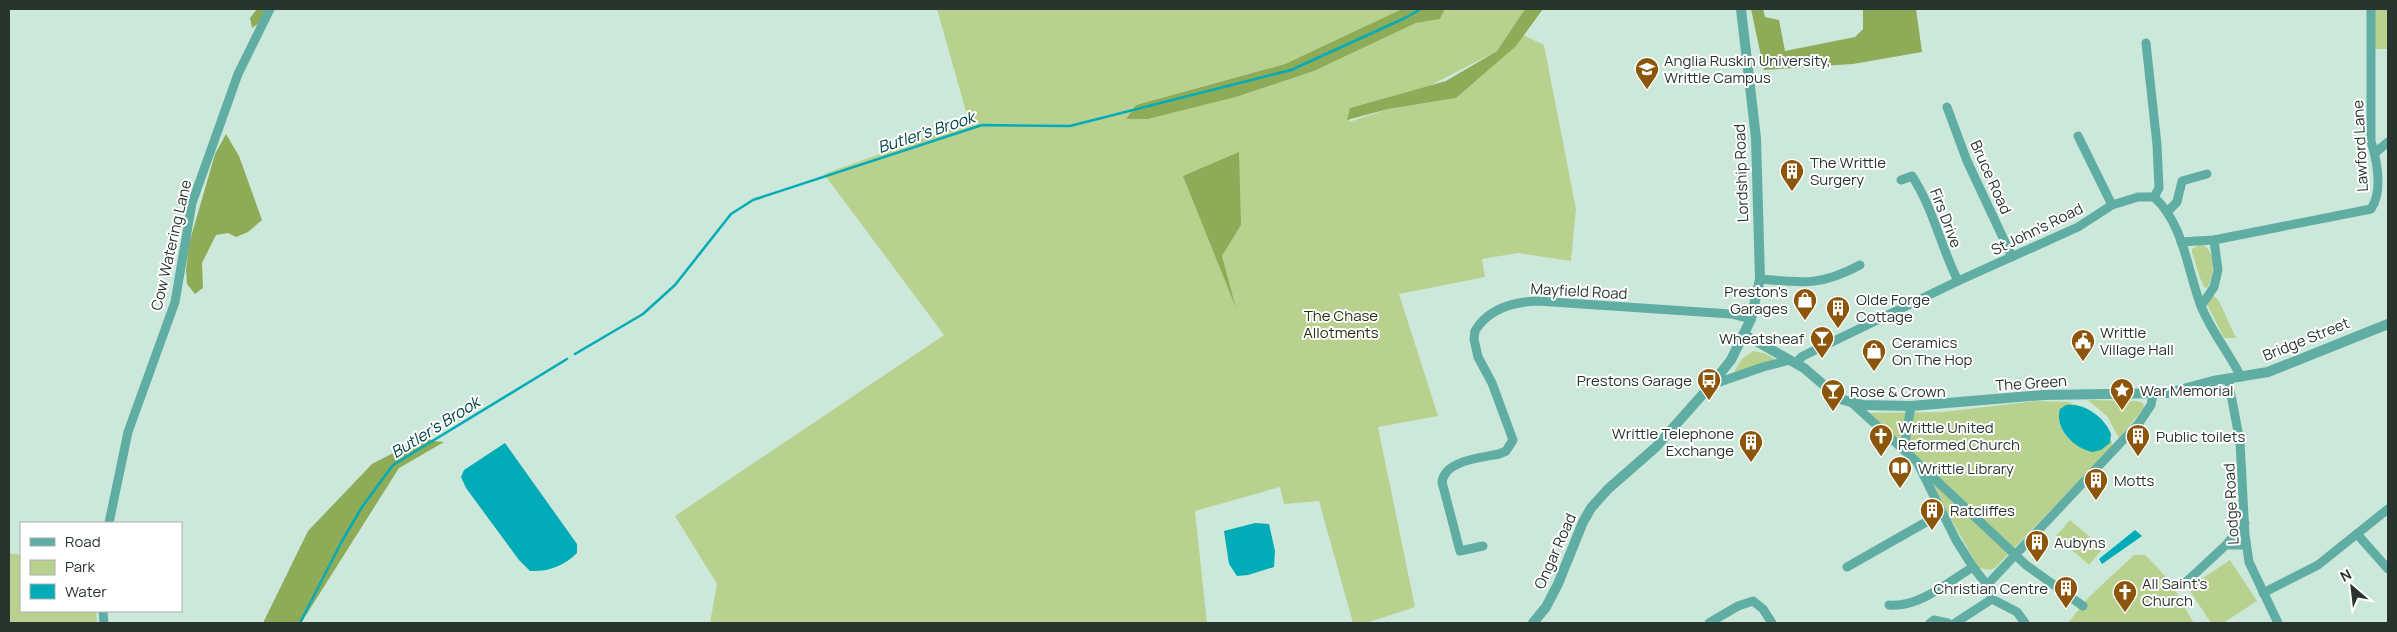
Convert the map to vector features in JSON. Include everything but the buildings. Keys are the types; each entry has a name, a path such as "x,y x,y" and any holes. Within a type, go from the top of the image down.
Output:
{"street":[{"name":"Cow Watering Lane","path":"109,522 128,432 175,302 192,203 238,74 270,9"},
{"name":"Lordship Road","path":"1741,9 1756,138 1760,279 1751,319 1745,335"},
{"name":"Lawford Lane","path":"2182,242 2214,240 2371,209 2378,191 2375,153 2371,141 2371,9"},
{"path":"2146,43 2159,188 2154,197"},
{"name":"Bruce Road","path":"1948,107 1967,162 2012,257"},
{"path":"2078,136 2112,205"},
{"path":"2375,153 2388,142"},
{"path":"2167,212 2176,202 2182,180 2207,174"},
{"name":"Firs Drive","path":"1901,180 1912,176 1919,187 1958,281"},
{"name":"St John's Road","path":"1793,362 1958,281 2078,227 2112,205 2138,197 2154,197"},
{"name":"Lodge Road","path":"2154,197 2167,212 2182,242 2202,306 2234,378 2246,545 2249,562 2278,623"},
{"path":"2202,306 2214,287 2218,270 2214,240"},
{"path":"1760,279 1816,282 1834,279 1860,265"},
{"name":"Mayfield Road","path":"1483,546 1460,551 1442,482 1449,468 1506,451 1513,440 1495,390 1475,347 1475,331 1491,314 1511,304 1537,301 1731,314 1751,319"},
{"name":"Bridge Street","path":"2234,378 2283,367 2340,342 2388,324"},
{"name":"The Green","path":"1745,335 1793,362 1833,395 1852,403 1911,406 2044,395 2153,394 2168,393 2234,378"},
{"name":"Ongar Road","path":"1533,623 1546,607 1558,584 1583,522 1591,508 1608,489 1656,447 1731,360 1745,335"},
{"name":"Ongar Road","path":"1711,385 1763,366 1793,362"},
{"path":"2025,623 2017,612 1992,599 1987,585 2139,423 2151,405 2153,394"},
{"name":"The Green","path":"1852,403 1864,417 1904,449 2034,571 2072,595 2083,606"},
{"path":"1904,449 1911,406"},
{"name":"The Green","path":"1917,462 1942,513 1972,567 1987,585"},
{"path":"2263,593 2318,565 2388,509"},
{"path":"1847,567 1942,513"},
{"path":"2184,583 2226,545 2245,523"},
{"path":"2358,534 2388,568"},
{"path":"2226,545 2246,545"},
{"path":"1889,605 1906,605 1919,600 1972,567"},
{"path":"1955,623 1992,599"},
{"path":"1709,623 1738,606 1753,601 1762,609 1772,623"},
{"path":"1930,623 1934,620 1948,623"}],"green space":[{"path":"257,9 267,9 258,24 252,28 250,18"},
{"name":"The Chase Allotments","path":"937,9 1402,9 1285,64 1136,105 1126,119 1148,119 1236,97 1314,71 1416,23 1440,19 1445,9 1525,9 1497,51 1429,86 1350,108 1349,122 1388,109 1456,98 1515,46 1523,35 1544,45 1576,209 1571,261 1518,253 1482,259 1485,277 1399,294 1438,416 1378,427 1415,607 1366,623 1353,623 1319,501 1284,504 1280,487 1195,511 1207,623 710,623 717,584 675,516 944,335 824,174 969,122","holes":["1184,176 1241,225 1222,256 1234,301"]},
{"path":"1402,9 1445,9 1440,19 1416,23 1314,71 1236,97 1148,119 1126,119 1136,105 1285,64"},
{"path":"1525,9 1543,9 1516,46 1456,98 1388,109 1347,120 1350,108 1446,81 1497,51"},
{"path":"1751,9 1763,9 1765,17 1779,20 1785,51 1855,37 1863,29 1863,9 1916,9 1922,52 1853,64 1764,70"},
{"path":"2375,9 2388,9 2388,49 2371,49"},
{"path":"226,134 239,156 262,220 248,232 236,237 228,233 216,235 202,263 203,288 195,294 187,284 186,270 189,244 215,154"},
{"path":"1239,152 1241,225 1222,256 1236,308 1183,176"},
{"path":"2201,244 2210,252 2213,263 2210,282 2208,287 2205,288 2192,252 2192,249"},
{"path":"2212,294 2219,301 2236,338 2224,338 2206,302"},
{"path":"1753,351 1764,353 1775,359 1736,374 1735,370 1742,359"},
{"path":"2088,400 2137,401 2143,403 2144,408 2119,438 2107,416"},
{"path":"2037,401 2068,402 2078,406 2062,407 2059,416 2061,426 2066,435 2074,443 2083,448 2093,450 2103,448 2112,440 2112,446 1995,568 1990,570 1979,568 1928,479 1934,472 1868,413 1943,412"},
{"path":"426,436 433,441 444,442 399,468 301,623 263,623 308,531 372,464"},
{"path":"2070,520 2103,548 2089,565 2056,536"},
{"path":"9,553 20,555 20,612 96,612 97,623 9,623"},
{"path":"2134,555 2145,555 2162,573 2172,585 2194,623 2068,623 2089,597"},
{"path":"2230,560 2257,601 2223,623 2211,623 2188,588"}],"water":[{"path":"2066,405 2080,406 2099,417 2111,434 2110,443 2101,450 2092,452 2072,442 2060,424 2060,409"},
{"path":"505,443 577,544 577,553 555,567 530,571 519,560 466,488 461,477 464,470"},
{"path":"1255,523 1269,524 1275,551 1274,567 1248,575 1237,576 1229,564 1224,531"},
{"path":"2135,530 2142,536 2102,564 2099,559"}],"waterway":[{"name":"Butler's Brook","path":"575,354 643,314 675,285 731,214 753,200 982,125 1070,126 1291,70 1421,9"},
{"name":"Butler's Brook","path":"300,623 342,541 362,507 393,465 567,359"}],"place":[{"name":"Anglia Ruskin University, Writtle Campus","path":"1647,90"},
{"name":"The Writtle Surgery","path":"1792,192"},
{"name":"Preston's Garages","path":"1805,321"},
{"name":"Olde Forge Cottage","path":"1838,329"},
{"name":"Wheatsheaf","path":"1822,359"},
{"name":"Writtle Village Hall","path":"2083,362"},
{"name":"Ceramics On The Hop","path":"1874,372"},
{"name":"Prestons Garage","path":"1709,401"},
{"name":"War Memorial","path":"2122,411"},
{"name":"Rose & Crown","path":"1833,412"},
{"name":"Writtle United Reformed Church","path":"1881,457"},
{"name":"Public toilets","path":"2138,457"},
{"name":"Writtle Telephone Exchange","path":"1751,463"},
{"name":"Writtle Library","path":"1900,489"},
{"name":"Motts","path":"2096,501"},
{"name":"Ratcliffes","path":"1932,531"},
{"name":"Aubyns","path":"2037,563"},
{"name":"Christian Centre","path":"2066,609"},
{"name":"All Saint's Church","path":"2125,613"}]}
